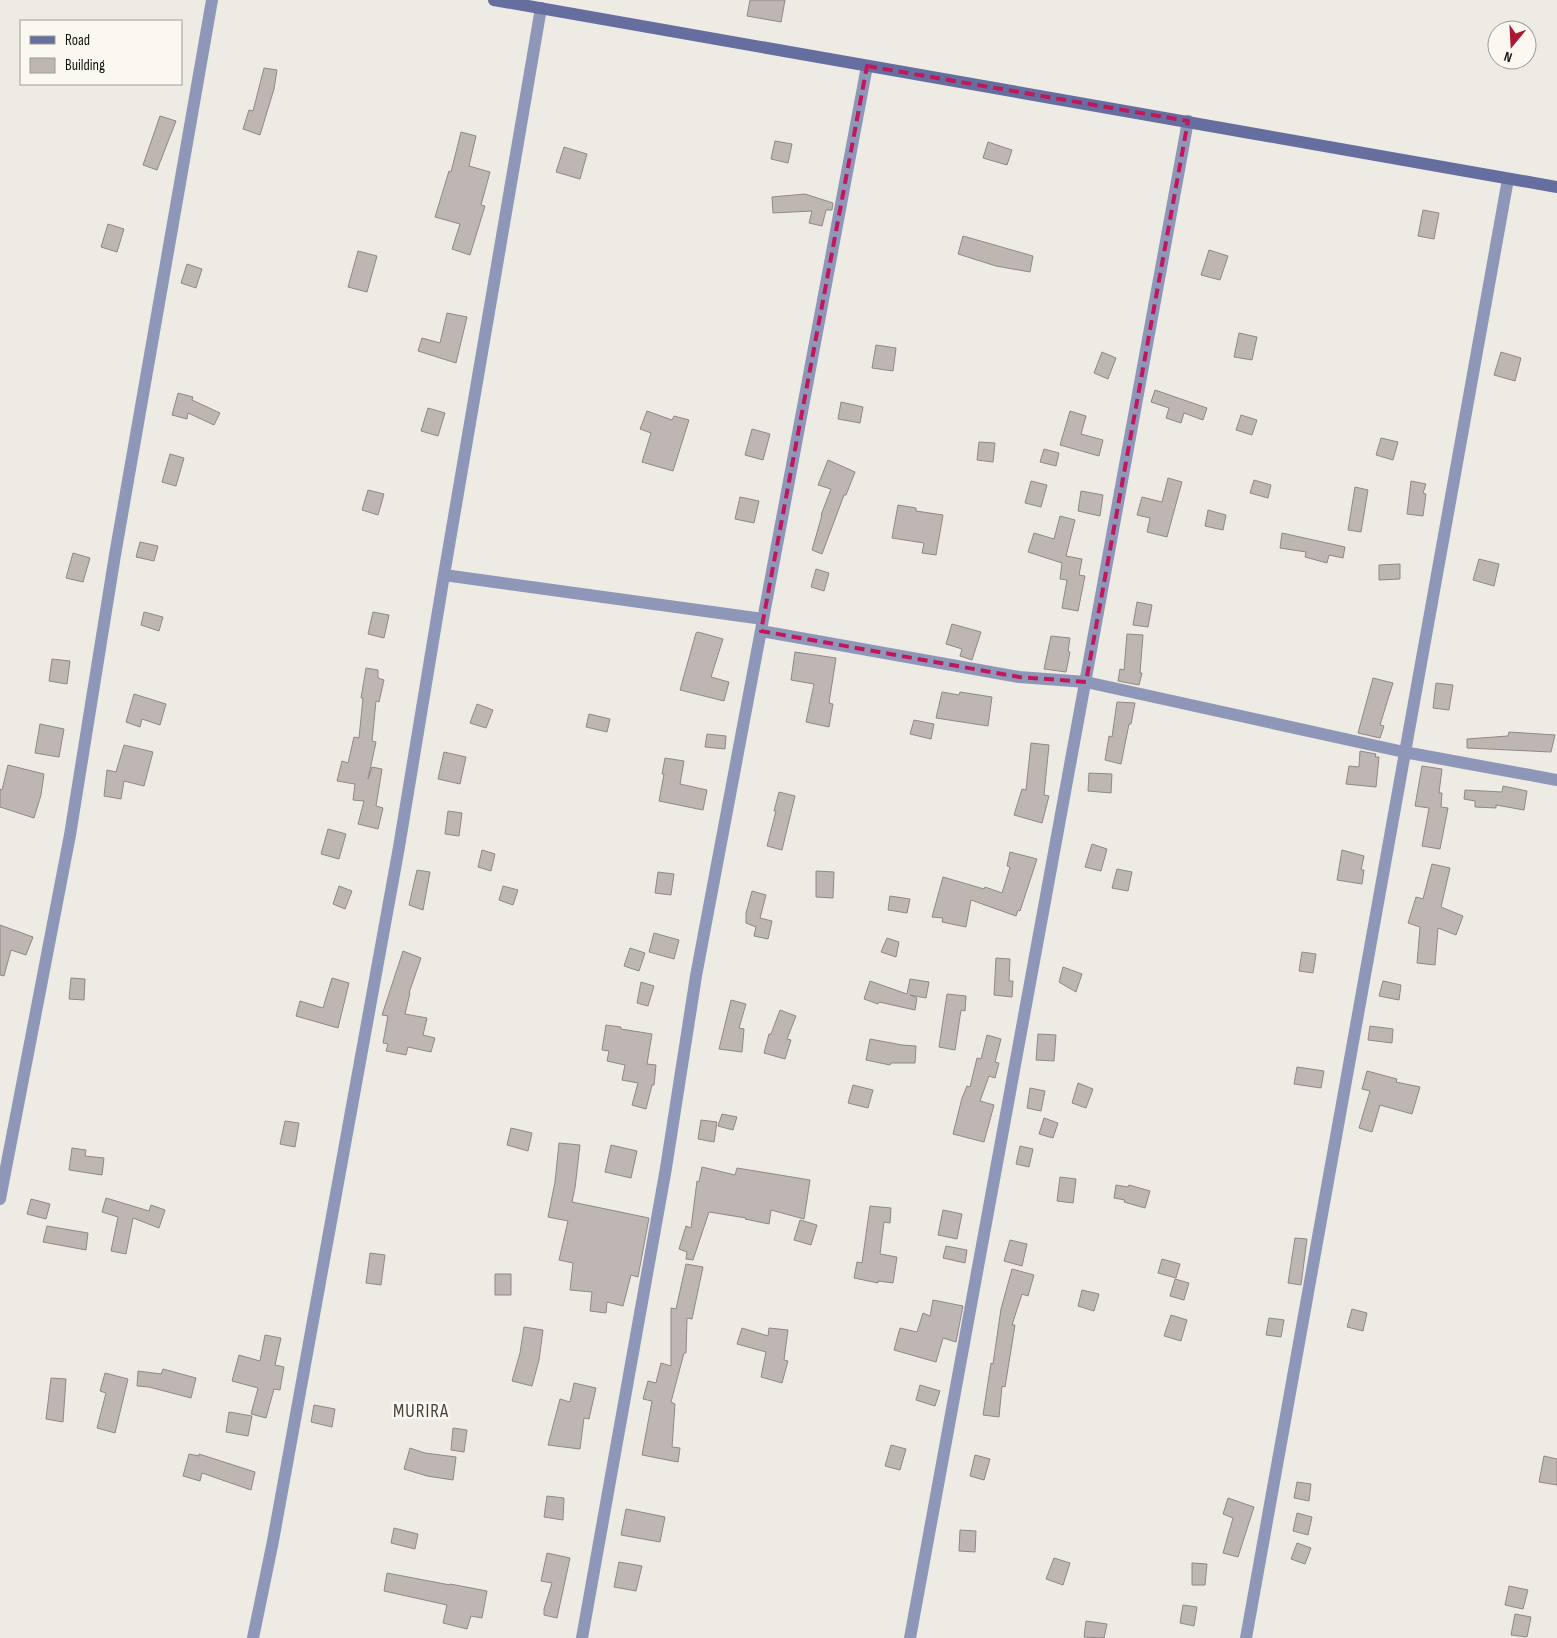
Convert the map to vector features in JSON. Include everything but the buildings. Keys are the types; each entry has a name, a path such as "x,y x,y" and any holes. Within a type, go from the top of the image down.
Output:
{"main road":[{"path":"494,0 1557,187"}],"street":[{"path":"0,1199 70,834 116,546 212,0"},
{"path":"253,1638 399,848 541,8"},
{"path":"582,1638 666,1168 696,976 867,66"},
{"path":"910,1638 1188,121"},
{"path":"1246,1638 1508,179"},
{"path":"444,575 762,625 1019,677 1086,682 1404,752 1557,780"}],"highlighted area":[{"path":"867,66 1188,121 1086,682 1019,677 761,631"}],"district":[{"name":"MURIRA","path":"421,1410"}]}
